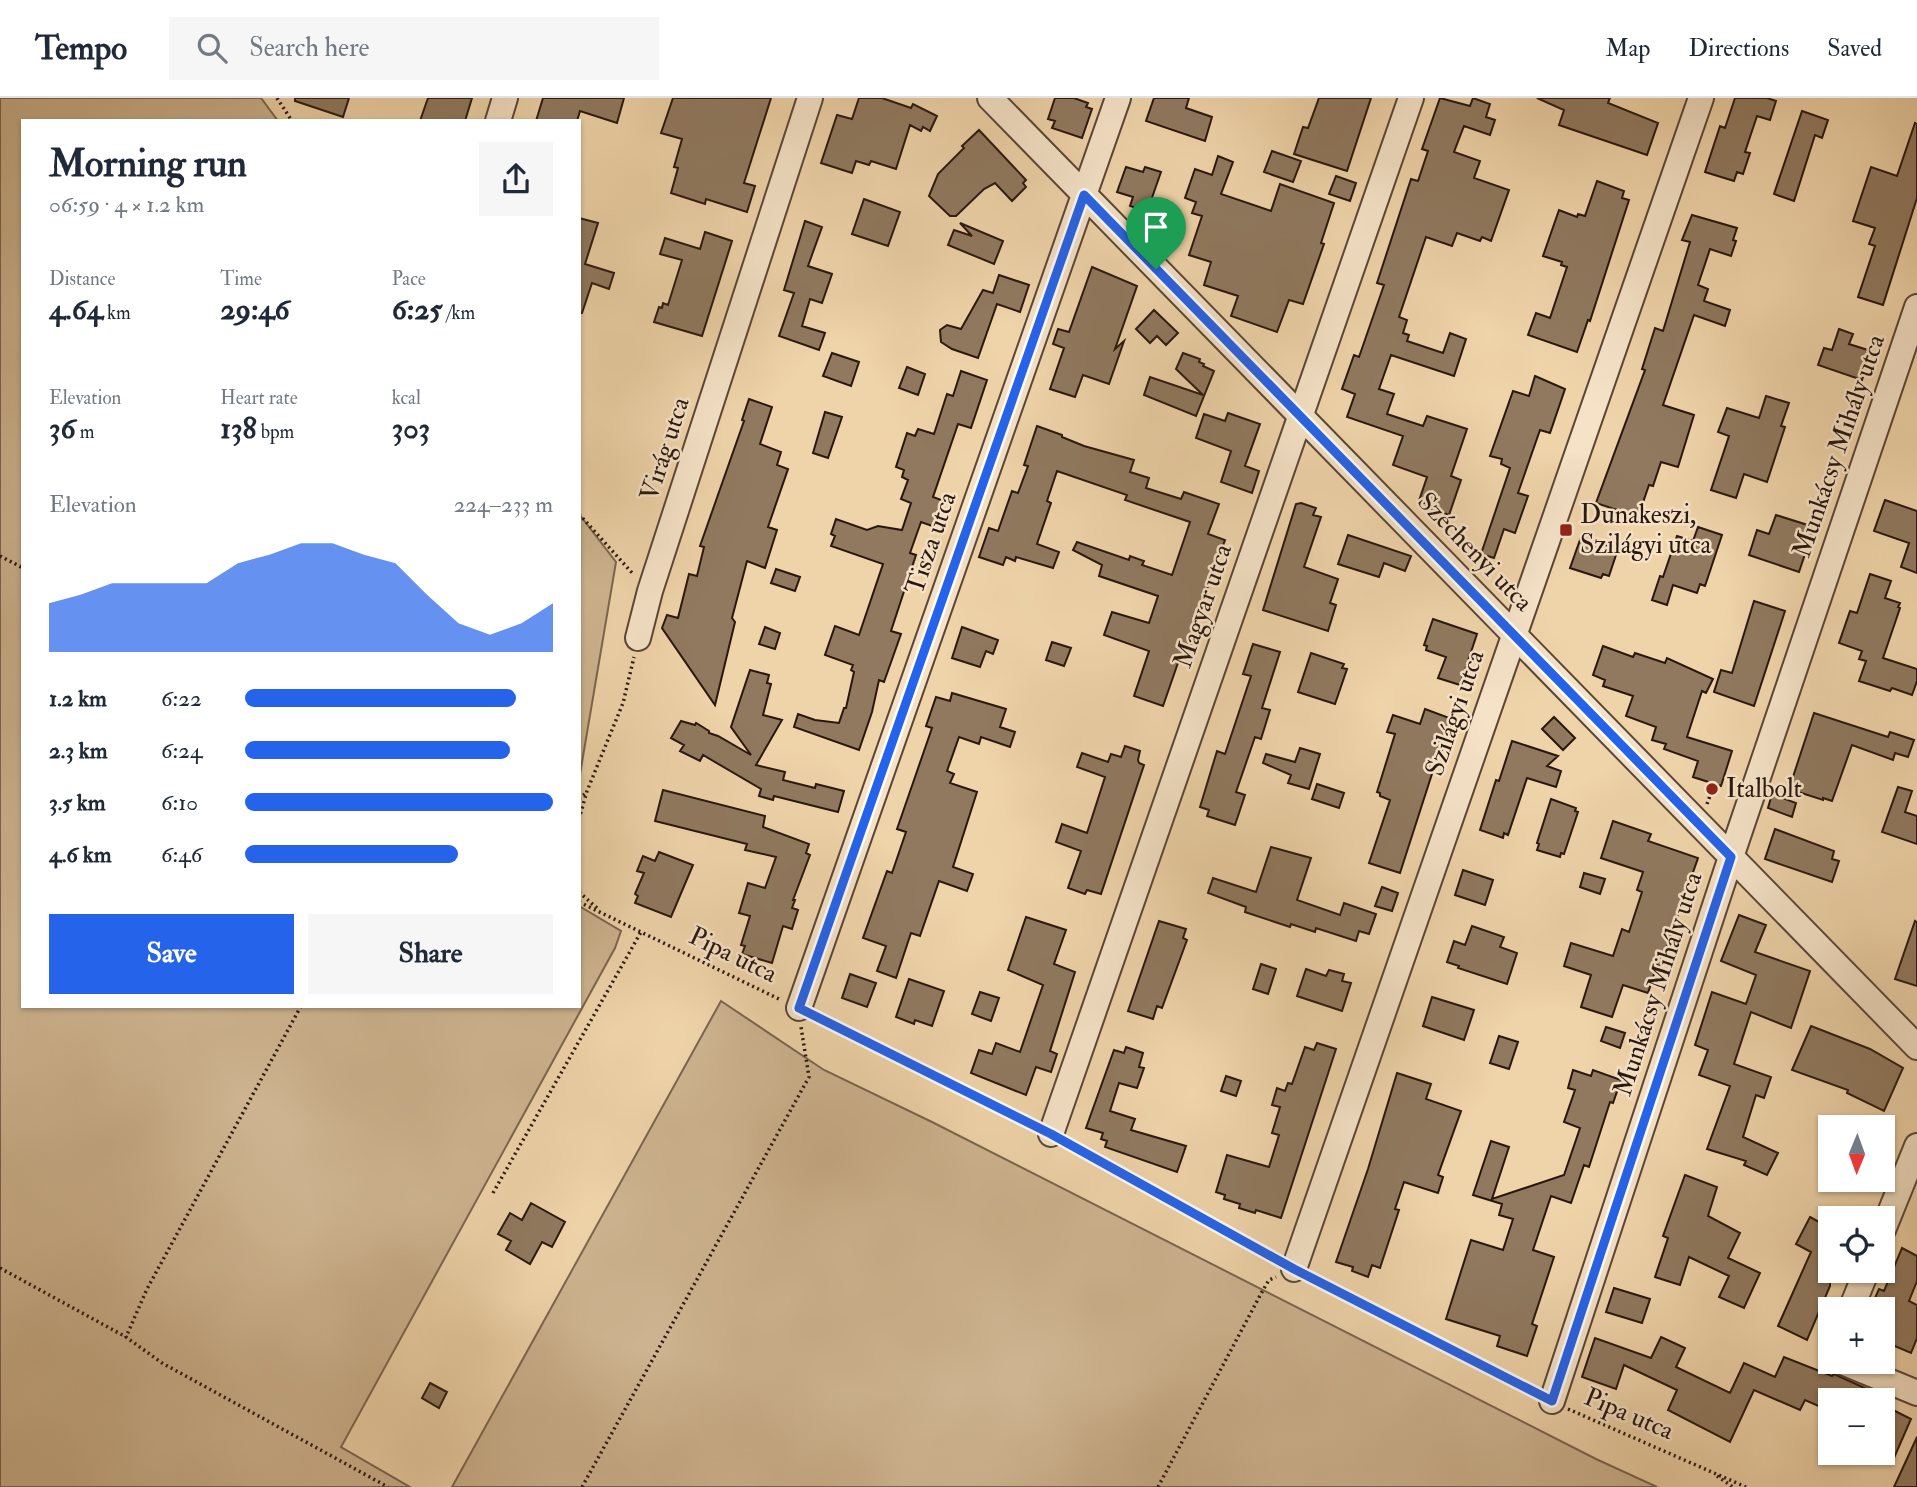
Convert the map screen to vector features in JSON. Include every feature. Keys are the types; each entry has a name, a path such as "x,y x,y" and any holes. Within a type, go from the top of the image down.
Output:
{"street":[{"path":"499,119 505,98"},
{"name":"Virág utca","path":"638,638 650,591 810,98"},
{"name":"Széchenyi utca","path":"990,98 1917,1047"},
{"name":"Tisza utca","path":"799,1008 1118,98"},
{"name":"Magyar utca","path":"1051,1134 1411,98"},
{"name":"Szilágyi utca","path":"1294,1269 1702,98"},
{"name":"Munkácsy Mihály utca","path":"1552,1401 1731,857 1917,307"},
{"path":"1893,1206 1917,1146"},
{"path":"1871,1374 1917,1393"}],"path":[{"path":"277,98 291,119"},
{"path":"581,516 650,591"},
{"path":"0,556 21,567"},
{"path":"581,812 623,703 638,638"},
{"path":"581,797 587,791"},
{"path":"1707,805 1711,793"},
{"path":"581,894 602,912"},
{"path":"581,903 602,912"},
{"name":"Pipa utca","path":"602,912 1051,1134 1294,1269 1552,1401 1746,1487"},
{"path":"493,1193 641,932"},
{"path":"126,1336 146,1289 300,1008"},
{"path":"582,1487 809,1077 799,1008"},
{"path":"0,1268 126,1336 162,1363 388,1487"},
{"path":"1158,1487 1269,1280 1294,1269"},
{"path":"1707,1469 1733,1487"}],"shaded area":[{"path":"0,98 261,98 277,119 21,119 21,1008 581,1008 581,907 621,931 615,948 341,1447 410,1487 0,1487"},
{"path":"581,517 616,562 581,768"},
{"path":"721,1001 824,1070 932,1122 1596,1459 1657,1487 452,1487"}],"building":[{"path":"295,98 349,98 343,117 295,101"},
{"path":"428,98 472,98 466,119 421,119"},
{"path":"543,98 624,98 617,123 580,111 578,119 537,119"},
{"path":"673,98 771,98 744,183 755,186 747,212 706,199 705,204 671,193 678,168 674,167 682,139 661,133"},
{"path":"859,98 882,98 911,108 913,104 937,116 930,131 923,127 921,131 910,125 896,169 871,161 869,165 856,161 852,173 821,163 837,115 852,119"},
{"path":"1055,98 1074,98 1088,103 1086,107 1092,109 1082,138 1052,128 1055,121 1048,119"},
{"path":"1154,98 1189,98 1186,108 1212,117 1205,141 1146,121"},
{"path":"1319,98 1371,98 1347,171 1294,154 1303,127 1308,128"},
{"path":"1440,98 1470,106 1473,98 1490,104 1486,117 1495,120 1490,135 1464,126 1454,152 1480,161 1474,178 1509,190 1491,241 1482,237 1480,241 1457,233 1452,246 1426,237 1399,317 1407,320 1403,333 1409,335 1407,341 1443,353 1450,333 1466,339 1454,376 1391,355 1379,389 1394,394 1387,414 1423,426 1427,416 1467,429 1451,476 1461,480 1449,515 1426,507 1427,504 1419,501 1427,477 1393,465 1403,436 1347,417 1355,394 1342,389 1354,355 1359,357 1384,285 1377,283 1411,179 1418,181 1428,151 1422,149"},
{"path":"1537,98 1610,98 1608,103 1658,123 1647,155 1559,125 1564,110"},
{"path":"1735,98 1767,98 1776,101 1770,120 1757,116 1745,152 1750,153 1743,174 1737,172 1734,181 1705,172 1720,126 1725,128"},
{"path":"1802,111 1828,120 1822,138 1815,135 1794,201 1774,194"},
{"path":"1915,123 1917,198 1883,305 1858,297 1875,246 1869,244 1875,228 1853,221 1871,167 1897,176"},
{"path":"979,130 1026,180 1023,183 1026,187 1012,201 995,183 984,189 956,216 950,216 929,196 938,174"},
{"path":"1272,151 1301,161 1293,182 1264,172"},
{"path":"1218,156 1233,162 1221,194 1271,211 1280,184 1334,203 1321,243 1324,244 1303,304 1289,300 1277,332 1231,316 1238,296 1204,285 1211,262 1189,255 1202,216 1192,213 1196,202 1185,198 1195,169 1212,175"},
{"path":"1126,167 1143,172 1145,167 1161,172 1147,212 1130,206 1133,197 1117,192"},
{"path":"1336,176 1356,183 1350,201 1329,194"},
{"path":"1597,181 1624,191 1622,198 1629,200 1590,321 1588,320 1577,352 1528,335 1536,313 1550,318 1567,267 1561,265 1562,262 1543,256 1559,210 1577,217 1578,214 1585,216"},
{"path":"864,199 900,212 888,246 852,234"},
{"path":"1692,215 1737,228 1731,256 1710,249 1698,285 1708,289 1704,301 1730,310 1725,326 1694,315 1663,405 1694,415 1678,467 1661,462 1653,486 1649,485 1638,517 1596,503 1645,370 1642,369 1655,328 1663,331 1690,242 1682,240"},
{"path":"581,219 598,223 585,264 614,273 609,289 592,283 582,313"},
{"path":"805,221 822,227 808,266 832,274 822,303 810,299 802,326 825,333 819,350 779,336 794,293 784,290"},
{"path":"960,223 1003,241 994,264 948,245 954,230 972,236"},
{"path":"705,232 732,241 702,336 654,322 659,307 662,308 663,303 668,305 682,260 660,254 665,238 700,249"},
{"path":"1092,267 1137,286 1115,349 1124,341 1109,384 1083,375 1075,397 1050,389 1064,348 1053,344 1058,329 1069,332"},
{"path":"999,275 1029,285 1020,312 997,304 978,358 941,342 940,330 947,325 961,329 983,290 993,293"},
{"path":"1154,310 1178,333 1166,345 1157,336 1150,343 1136,329"},
{"path":"1839,329 1853,334 1849,344 1871,351 1862,380 1818,365 1824,348 1832,350"},
{"path":"832,353 859,362 851,386 823,376"},
{"path":"1183,353 1200,359 1199,362 1204,364 1203,366 1214,371 1196,416 1144,395 1150,377 1203,395 1176,369"},
{"path":"907,367 925,374 918,395 899,388"},
{"path":"961,371 987,380 971,428 958,424 933,497 944,501 935,527 921,522 910,553 916,555 891,631 901,634 884,682 879,680 859,750 794,727 798,714 815,720 839,723 846,708 854,672 851,670 853,665 825,655 835,626 859,635 883,564 831,546 835,536 831,534 836,519 867,530 878,526 902,530 911,503 901,499 908,480 902,477 904,470 896,467 907,433 915,436 918,429 934,434 947,394 953,396"},
{"path":"1535,376 1565,389 1550,433 1540,430 1518,493 1528,496 1515,533 1504,529 1494,558 1481,554 1510,468 1501,464 1502,459 1490,456 1513,391 1529,396"},
{"path":"1766,396 1789,403 1781,426 1785,427 1767,482 1744,474 1736,498 1711,490 1729,436 1718,432 1727,408 1759,418"},
{"path":"749,399 772,407 760,444 781,452 777,465 788,469 768,527 777,530 765,568 747,561 732,618 735,622 715,705 662,628 667,615 678,618 689,574 697,576 704,547 700,546 744,421 742,420"},
{"path":"825,412 842,417 828,458 813,453"},
{"path":"1228,413 1260,424 1245,466 1259,471 1252,493 1221,482 1231,451 1196,438 1204,414 1225,421"},
{"path":"1037,426 1084,446 1134,460 1130,472 1149,478 1146,488 1181,499 1184,492 1219,504 1208,534 1225,540 1192,630 1196,631 1191,645 1188,643 1183,658 1180,657 1163,706 1134,696 1149,651 1104,635 1112,612 1149,623 1158,596 1099,576 1102,565 1073,550 1077,542 1129,560 1130,556 1144,561 1142,565 1172,575 1190,522 1125,500 1127,495 1057,471 1047,501 1051,503 1037,544 1059,552 1053,568 1016,557 1015,561 1006,557 1003,565 979,557 989,528 998,531 1012,491 1018,493 1028,466 1024,465"},
{"path":"1885,500 1917,511 1917,573 1901,567 1909,543 1874,531"},
{"path":"1296,504 1316,508 1313,515 1321,517 1304,567 1338,579 1330,603 1336,605 1328,631 1263,610"},
{"path":"1776,515 1814,527 1799,572 1749,555 1757,530 1769,534"},
{"path":"1698,527 1722,535 1705,586 1700,584 1697,593 1673,585 1667,605 1652,600 1677,536 1693,541"},
{"path":"1348,535 1411,556 1405,571 1384,563 1379,577 1338,564"},
{"path":"1581,537 1618,549 1609,576 1603,574 1601,578 1570,568"},
{"path":"776,569 800,577 795,591 771,583"},
{"path":"1870,574 1891,581 1885,598 1900,603 1883,658 1917,669 1917,681 1912,695 1859,681 1866,661 1859,659 1862,651 1839,643 1850,611 1857,613"},
{"path":"1754,601 1785,611 1754,706 1714,692 1721,670 1732,673"},
{"path":"1433,619 1477,634 1460,685 1438,678 1446,657 1426,650 1427,646 1424,645"},
{"path":"765,627 780,633 775,649 759,644"},
{"path":"962,627 998,640 993,654 986,651 980,667 952,658"},
{"path":"1052,642 1071,648 1064,666 1046,660"},
{"path":"1253,644 1280,652 1262,708 1270,710 1261,739 1255,737 1236,792 1245,795 1235,825 1207,816 1209,810 1200,807 1217,751 1225,754 1251,676 1243,674"},
{"path":"1603,646 1633,657 1635,653 1665,663 1667,658 1713,679 1706,693 1702,691 1687,737 1732,751 1721,786 1693,777 1698,761 1664,749 1666,744 1652,740 1656,727 1626,716 1633,696 1603,686 1605,680 1593,675"},
{"path":"1311,653 1344,664 1342,668 1347,669 1335,704 1298,692"},
{"path":"750,670 769,675 767,683 771,684 763,715 782,720 756,765 785,772 783,780 815,788 816,784 844,791 838,812 774,796 773,800 759,796 761,789 703,755 700,761 680,751 684,745 671,738 681,721 695,725 696,723 709,733 751,755 731,727"},
{"path":"952,693 1006,709 1000,727 1015,732 1010,747 981,737 979,744 959,737 947,771 954,774 950,783 977,792 953,867 973,874 967,891 939,881 920,936 911,933 896,978 877,971 886,946 863,938 887,871 892,873 906,832 897,829 932,728 926,726 936,697 950,701"},
{"path":"1425,709 1452,719 1400,873 1369,863 1390,800 1377,792 1395,734 1387,732 1393,715 1420,724"},
{"path":"1814,713 1888,737 1890,732 1914,740 1908,757 1895,753 1893,760 1852,745 1832,801 1789,789"},
{"path":"1554,717 1575,738 1563,750 1542,729"},
{"path":"1512,741 1558,756 1547,766 1561,771 1556,787 1527,778 1508,835 1504,833 1503,838 1480,830"},
{"path":"1125,746 1140,751 1138,760 1144,765 1101,894 1087,890 1085,894 1068,888 1081,851 1056,842 1062,824 1087,833 1105,777 1077,767 1082,753 1108,762 1111,754 1121,757"},
{"path":"1300,748 1320,754 1309,789 1288,783 1291,775 1263,763 1266,754 1295,762"},
{"path":"1317,784 1344,793 1339,808 1312,799"},
{"path":"1898,787 1912,791 1905,812 1917,816 1917,844 1882,832"},
{"path":"663,790 765,816 763,827 809,844 806,853 810,855 793,900 792,908 798,910 792,929 783,926 772,963 742,954 745,946 741,945 750,916 739,913 748,883 765,888 776,857 745,850 747,844 655,821"},
{"path":"1772,794 1796,803 1792,817 1768,808"},
{"path":"1551,799 1576,808 1575,811 1578,812 1564,854 1561,853 1560,857 1537,850"},
{"path":"1613,821 1651,834 1648,841 1698,858 1648,993 1623,985 1612,1017 1581,1007 1591,975 1564,966 1571,943 1613,956 1622,929 1629,932 1642,892 1637,890 1643,872 1601,858"},
{"path":"1775,829 1834,851 1832,859 1839,861 1832,882 1765,859"},
{"path":"1271,847 1311,858 1297,900 1340,915 1344,903 1376,914 1369,934 1359,931 1356,941 1316,928 1315,932 1291,924 1290,927 1245,912 1246,907 1208,893 1213,878 1256,892"},
{"path":"659,852 693,865 671,917 635,903 638,896 635,894 644,873 637,871 643,856 655,861"},
{"path":"1463,870 1493,880 1485,905 1455,895"},
{"path":"1584,873 1605,879 1600,894 1580,887"},
{"path":"1382,887 1398,893 1392,911 1375,906"},
{"path":"1739,915 1766,925 1755,952 1810,971 1791,1028 1751,1012 1734,1064 1771,1077 1764,1098 1756,1095 1743,1137 1778,1153 1767,1175 1744,1165 1746,1161 1707,1149 1730,1086 1699,1075 1708,1050 1695,1045 1712,992 1746,1004 1756,975 1721,961"},
{"path":"1026,917 1066,930 1054,964 1075,972 1050,1051 1057,1054 1051,1072 1036,1067 1026,1095 971,1073 979,1050 992,1054 996,1043 1020,1052 1043,985 1008,970"},
{"path":"1159,921 1186,929 1183,938 1187,940 1162,1008 1157,1006 1153,1019 1128,1011"},
{"path":"1915,921 1917,922 1917,986 1895,979"},
{"path":"1472,926 1504,937 1500,947 1517,953 1507,984 1447,962 1454,941 1465,945"},
{"path":"1261,964 1276,969 1268,994 1253,989"},
{"path":"1306,969 1326,976 1329,970 1344,974 1342,981 1351,983 1342,1011 1297,996"},
{"path":"850,974 876,983 867,1007 842,998"},
{"path":"909,979 944,991 932,1026 915,1020 914,1024 896,1017"},
{"path":"980,992 999,998 991,1021 972,1014"},
{"path":"1432,997 1474,1010 1464,1040 1423,1026"},
{"path":"1811,1026 1870,1049 1903,1068 1884,1111 1847,1093 1848,1090 1792,1070"},
{"path":"1606,1027 1625,1033 1620,1048 1601,1041"},
{"path":"1499,1036 1518,1042 1509,1069 1490,1063"},
{"path":"1317,1043 1336,1049 1281,1218 1239,1208 1240,1204 1224,1199 1225,1195 1216,1192 1227,1155 1269,1167 1279,1135 1272,1133 1280,1107 1272,1105 1277,1088 1285,1091 1288,1083 1292,1084 1305,1047 1314,1050"},
{"path":"1126,1047 1143,1053 1139,1067 1144,1068 1137,1088 1119,1083 1110,1111 1135,1119 1131,1130 1186,1146 1177,1172 1105,1147 1107,1141 1101,1139 1103,1133 1086,1128 1114,1050 1124,1053"},
{"path":"1573,1070 1591,1076 1593,1070 1621,1080 1613,1103 1610,1102 1589,1167 1584,1165 1571,1203 1551,1196 1533,1250 1554,1257 1532,1324 1537,1326 1527,1356 1497,1346 1500,1336 1446,1319 1471,1240 1503,1250 1513,1219 1499,1215 1502,1204 1473,1195 1491,1141 1509,1147 1492,1199 1564,1175 1580,1128 1564,1122 1575,1090 1568,1088"},
{"path":"1397,1073 1431,1084 1426,1099 1461,1111 1438,1175 1443,1177 1438,1193 1404,1182 1395,1209 1399,1210 1380,1268 1372,1265 1368,1277 1352,1271 1353,1267 1336,1262"},
{"path":"1226,1076 1241,1081 1236,1096 1221,1091"},
{"path":"1685,1175 1717,1187 1708,1216 1740,1233 1728,1258 1760,1273 1744,1308 1719,1297 1729,1276 1689,1257 1680,1285 1655,1277 1668,1238 1663,1236"},
{"path":"531,1203 565,1222 552,1247 542,1242 530,1264 506,1250 511,1241 498,1234 510,1213 522,1220"},
{"path":"1810,1217 1818,1221 1818,1283 1830,1283 1830,1286 1825,1297 1818,1297 1818,1314 1807,1340 1778,1326 1811,1252 1796,1244"},
{"path":"1902,1248 1917,1256 1917,1281 1909,1301 1917,1305 1917,1338 1911,1353 1895,1346 1895,1297 1875,1297 1879,1289 1884,1291 1887,1283 1895,1283 1895,1265"},
{"path":"1614,1288 1650,1299 1642,1323 1606,1312"},
{"path":"1661,1337 1685,1348 1676,1367 1730,1393 1744,1363 1775,1377 1784,1357 1818,1370 1818,1374 1834,1374 1865,1388 1818,1388 1818,1406 1805,1400 1800,1410 1754,1390 1730,1442 1668,1410 1677,1390 1624,1365 1616,1389 1582,1377 1595,1338 1651,1358"},
{"path":"430,1383 447,1392 439,1408 422,1398"},
{"path":"1895,1411 1911,1419 1895,1456"},
{"path":"1917,1437 1917,1487 1894,1487"}],"place":[{"name":"Dunakeszi, Szilágyi utca","path":"1566,530"},
{"name":"Italbolt","path":"1712,789"}],"route":[{"path":"1084,195 1156,269 1731,857 1552,1401 1294,1269 1051,1134 799,1008 1084,195"}]}
